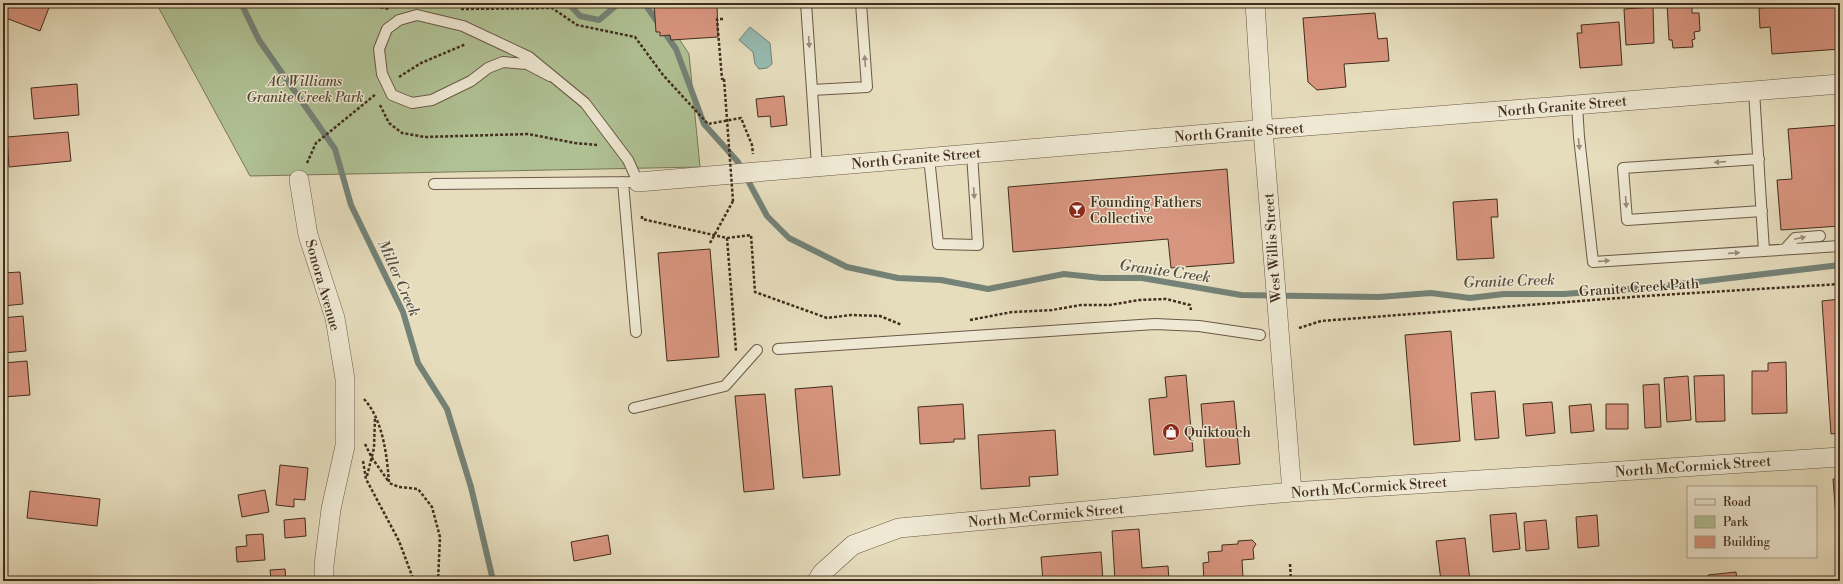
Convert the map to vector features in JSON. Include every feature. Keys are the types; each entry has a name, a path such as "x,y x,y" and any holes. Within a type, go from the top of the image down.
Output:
{"street":[{"name":"West Willis Street","path":"1256,3 1263,130 1292,492"},
{"name":"North Granite Street","path":"631,182 1840,84"},
{"name":"Sonora Avenue","path":"299,180 308,235 335,318 345,379 345,446 331,509 324,564 324,581"},
{"name":"North McCormick Street","path":"817,581 822,573 853,545 899,528 1292,492 1840,457"}],"lane":[{"path":"806,3 817,167"},
{"path":"812,90 867,87 861,3"},
{"path":"550,76 526,64 503,62 488,68 471,81 432,100 412,103 392,95 382,74 379,49 387,30 399,20 417,15 438,19 463,26 528,57 585,103 628,160 631,182 636,332"},
{"path":"1754,91 1764,251"},
{"path":"1577,105 1578,137 1593,262 1840,246"},
{"path":"929,157 938,244 978,245 972,154"},
{"path":"1759,159 1624,168 1627,220 1762,211"},
{"path":"434,184 631,182"},
{"path":"1785,250 1795,238 1820,236"},
{"path":"778,349 1155,324 1199,326 1260,335"},
{"path":"634,408 725,386 757,350"}],"path":[{"path":"527,8 531,3"},
{"path":"438,19 454,9 552,8 577,25 635,37 663,75 708,124 740,118 752,145 755,172"},
{"path":"710,243 733,201 724,79 722,79 717,19 723,19"},
{"path":"316,143 387,85 421,63 458,48 482,35"},
{"path":"374,96 389,123 402,133 425,137 528,134 575,143 617,146"},
{"path":"641,211 642,219 715,234 727,238 751,235 755,292 826,318 852,315 880,316 903,325"},
{"path":"727,238 735,352 757,350"},
{"name":"Granite Creek Path","path":"1296,328 1320,321 1645,296 1840,284"},
{"path":"363,398 373,409 375,414 383,442 389,483"},
{"path":"366,479 374,448 375,414"},
{"path":"362,437 372,458 389,483 399,487 418,489 432,507 440,537 438,581"},
{"path":"1290,564 1291,581"}],"green space":[{"name":"AC Williams Granite Creek Park","path":"156,3 663,3 664,16 689,54 700,167 250,176"}],"water":[{"path":"750,27 770,43 772,64 767,68 759,69 755,64 753,52 739,40"}],"building":[{"path":"8,3 44,3 50,5 40,31 3,17"},
{"path":"654,3 717,3 718,37 671,40 670,35 660,36 660,32 656,32"},
{"path":"1667,3 1692,3 1692,13 1699,13 1700,31 1694,32 1695,39 1692,40 1693,47 1673,48 1672,40 1669,40"},
{"path":"1775,3 1840,3 1840,49 1772,54 1770,27 1760,28 1759,8 1776,7"},
{"path":"1653,7 1654,43 1626,45 1624,9"},
{"path":"1375,13 1378,39 1387,38 1389,61 1344,64 1346,87 1317,90 1308,82 1303,18"},
{"path":"1619,22 1622,65 1580,68 1577,33 1582,33 1581,25"},
{"path":"77,84 79,115 34,119 31,88"},
{"path":"784,96 787,125 771,127 770,116 758,117 756,99"},
{"path":"1840,125 1840,226 1781,230 1777,180 1792,179 1788,129"},
{"path":"68,132 71,161 9,167 7,137"},
{"path":"1227,169 1234,263 1171,268 1168,239 1013,252 1008,187"},
{"path":"1497,199 1498,217 1491,217 1494,258 1457,260 1453,202"},
{"path":"710,249 719,357 667,361 658,253"},
{"path":"20,272 23,304 3,306 3,273"},
{"path":"1840,299 1840,433 1831,434 1822,301"},
{"path":"23,316 26,351 3,353 3,318"},
{"path":"1451,331 1460,441 1414,445 1405,335"},
{"path":"27,361 30,395 3,397 3,363"},
{"path":"1786,362 1787,413 1752,414 1752,371 1768,371 1768,363"},
{"path":"1186,375 1193,451 1154,455 1149,399 1167,397 1165,377"},
{"path":"1724,375 1725,421 1696,422 1694,376"},
{"path":"1688,376 1691,420 1667,422 1664,378"},
{"path":"1659,384 1661,427 1645,428 1643,385"},
{"path":"832,386 840,475 803,478 795,389"},
{"path":"1495,391 1499,438 1475,440 1471,393"},
{"path":"765,394 774,489 744,492 735,396"},
{"path":"1234,401 1240,464 1206,467 1201,404"},
{"path":"1552,402 1555,433 1526,436 1523,404"},
{"path":"963,404 965,439 954,439 954,442 920,444 918,407"},
{"path":"1591,404 1594,431 1571,433 1569,406"},
{"path":"1606,404 1628,404 1628,429 1606,429"},
{"path":"1055,430 1058,475 1029,477 1030,486 981,489 978,435"},
{"path":"280,465 308,468 305,500 294,499 294,507 276,505"},
{"path":"1833,479 1840,479 1840,571"},
{"path":"265,490 269,512 242,517 238,495"},
{"path":"30,491 100,499 97,526 27,518"},
{"path":"1516,513 1520,549 1493,552 1490,515"},
{"path":"1597,515 1599,546 1578,548 1576,517"},
{"path":"305,518 306,536 285,538 284,520"},
{"path":"1546,520 1549,549 1526,551 1524,522"},
{"path":"1139,529 1142,568 1168,566 1169,581 1115,581 1112,531"},
{"path":"263,534 265,560 237,562 236,547 247,546 246,535"},
{"path":"608,535 611,554 574,561 571,542"},
{"path":"1465,538 1470,581 1441,581 1436,541"},
{"path":"1252,540 1256,544 1253,549 1254,559 1242,560 1243,578 1204,581 1203,563 1209,562 1208,552 1222,551 1222,545 1238,544 1238,541"},
{"path":"1101,552 1103,581 1043,581 1041,557"},
{"path":"285,569 286,581 264,581 271,580 270,570"},
{"path":"1736,572 1737,581 1708,581 1708,575"}],"waterway":[{"name":"Miller Creek","path":"241,3 259,40 335,149 351,205 403,312 418,363 447,409 471,487 492,576 490,581"},
{"name":"Granite Creek","path":"568,3 580,16 599,20 619,3"},
{"name":"Granite Creek","path":"628,3 645,4 676,49 704,124 738,162 767,216 789,238 847,267 898,278 941,280 988,289 1064,274 1101,278 1142,278 1241,295 1379,297 1431,293 1470,298 1504,294 1564,294 1655,287 1840,265"}],"place":[{"name":"Founding Fathers Collective","path":"1077,210"},
{"name":"Quiktouch","path":"1171,432"}]}
